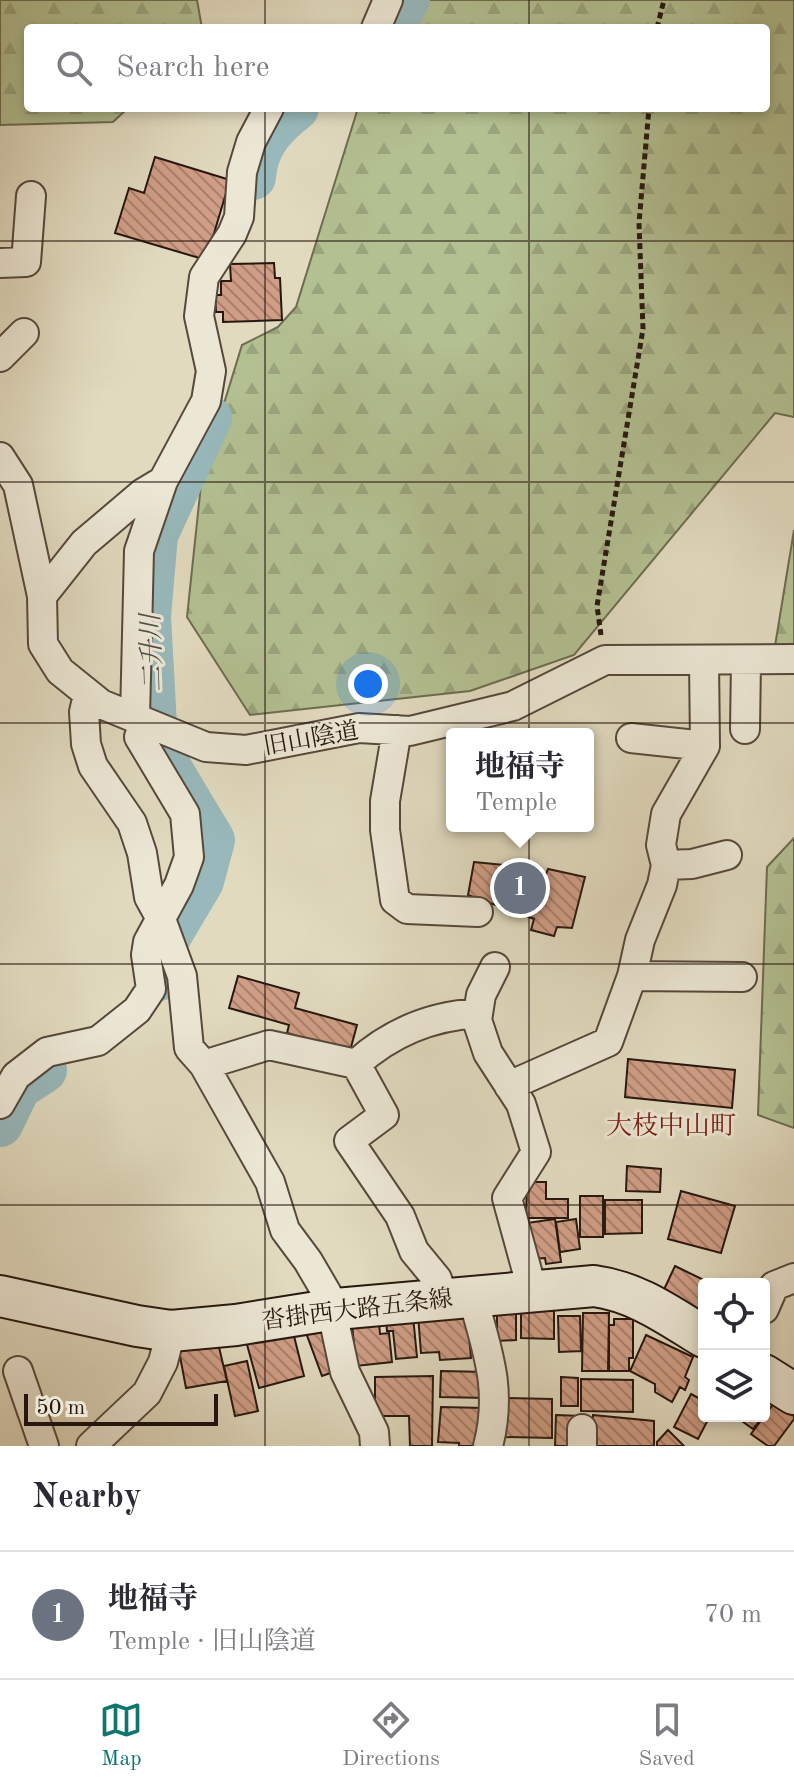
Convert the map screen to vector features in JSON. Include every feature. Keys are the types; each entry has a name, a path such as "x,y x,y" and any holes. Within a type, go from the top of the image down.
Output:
{"main road":[{"name":"沓掛西大路五条線","path":"0,1296 171,1331 458,1296 594,1286 618,1289 645,1300 698,1333"},
{"path":"770,1379 794,1394"}],"street":[{"path":"378,24 388,0"},
{"path":"0,1104 16,1076 47,1052 98,1041 137,1010 151,989 146,955 148,942 179,885 189,857 185,814 139,737 139,551 163,481 189,438 211,386 211,371 199,316 204,277 232,234 239,217 242,172 251,142 267,112"},
{"path":"0,263 26,262 31,196"},
{"path":"0,357 24,333"},
{"name":"旧山陰道","path":"0,457 18,485 42,596 43,644 60,671 101,704 206,747 246,750 359,728 410,731 513,706 605,660 794,659"},
{"path":"42,596 84,543 143,493 163,481"},
{"path":"509,1086 608,1042 632,976 640,940 662,885 666,865 661,845 666,814 705,746 704,660"},
{"path":"745,729 746,661"},
{"path":"88,695 84,712 89,755 93,766 132,823 142,853 149,897 161,919 182,976 189,1048 204,1065 270,1182 285,1230 308,1261 336,1309 334,1321 345,1372 374,1432 375,1446"},
{"path":"397,730 385,801 385,830 395,900 407,909 478,912"},
{"path":"631,738 705,746"},
{"path":"666,865 692,864 727,855"},
{"path":"495,967 481,995 477,1020 488,1053 521,1104 536,1152 507,1198 532,1289"},
{"path":"632,976 742,977"},
{"path":"356,1064 392,1037 418,1025 449,1015 478,1013"},
{"path":"204,1065 269,1045 356,1064 384,1115 349,1141 400,1216 414,1251 437,1279 458,1296 496,1390 494,1426 488,1446"},
{"path":"770,1295 774,1286 794,1278"},
{"path":"91,1446 147,1393 163,1362 171,1331"},
{"path":"18,1371 44,1446"}],"path":[{"path":"658,24 664,0"},
{"path":"605,660 597,606 643,329 639,223 649,112"}],"green space":[{"path":"0,0 197,0 201,24 24,24 24,112 124,112 113,122 0,125"},
{"path":"390,0 794,0 794,417 775,413 574,655 470,691 250,715 187,617 202,475 242,345 278,327 296,307 357,112 770,112 770,24 383,24"},
{"path":"794,530 794,670 775,646"},
{"path":"794,838 794,1128 758,1115 767,867"}],"building":[{"path":"155,157 230,180 206,260 115,233 129,188 144,193"},
{"path":"274,263 275,278 280,278 282,320 223,322 223,312 216,312 215,295 221,295 221,281 231,281 230,264"},
{"path":"474,862 546,874 548,869 585,877 572,928 557,927 554,936 531,930 534,919 468,895"},
{"path":"238,976 299,993 295,1008 357,1025 350,1051 287,1033 289,1025 229,1008"},
{"path":"628,1059 735,1070 732,1108 625,1097"},
{"path":"627,1166 661,1169 660,1192 626,1191"},
{"path":"527,1182 546,1182 546,1199 568,1199 568,1218 526,1218"},
{"path":"681,1191 735,1206 721,1253 668,1239"},
{"path":"580,1196 603,1196 603,1237 580,1237"},
{"path":"605,1200 642,1200 642,1233 605,1234"},
{"path":"555,1219 561,1262 546,1264 545,1258 531,1259 527,1223"},
{"path":"576,1219 580,1249 560,1252 556,1222"},
{"path":"675,1266 700,1278 697,1315 660,1298"},
{"path":"497,1304 516,1304 516,1340 497,1341"},
{"path":"521,1306 554,1311 554,1339 521,1338"},
{"path":"467,1311 471,1358 440,1360 439,1352 421,1353 418,1315"},
{"path":"583,1313 609,1313 608,1371 582,1371"},
{"path":"413,1316 417,1357 396,1359 393,1331 387,1331 386,1319"},
{"path":"558,1316 580,1316 581,1351 559,1352"},
{"path":"614,1319 633,1319 633,1358 629,1358 629,1371 609,1371 609,1325 614,1325"},
{"path":"326,1322 339,1370 322,1376 305,1330"},
{"path":"379,1322 380,1334 389,1333 392,1362 356,1366 352,1324"},
{"path":"292,1328 304,1376 259,1388 246,1341"},
{"path":"646,1335 693,1357 685,1377 689,1380 685,1390 680,1387 672,1402 655,1392 655,1384 630,1371"},
{"path":"218,1343 227,1381 186,1388 179,1351"},
{"path":"247,1361 258,1411 235,1416 224,1366"},
{"path":"441,1371 487,1372 486,1398 440,1397"},
{"path":"433,1376 432,1446 410,1446 409,1416 375,1416 375,1377"},
{"path":"561,1377 578,1378 578,1406 561,1406"},
{"path":"581,1379 633,1380 633,1412 581,1411"},
{"path":"691,1394 698,1398 698,1422 707,1422 698,1439 674,1427"},
{"path":"503,1398 552,1399 552,1438 502,1437"},
{"path":"777,1399 794,1412 794,1419 774,1446 768,1446 751,1434 760,1422 770,1422 770,1408"},
{"path":"441,1407 484,1408 482,1446 438,1442"},
{"path":"556,1415 581,1416 579,1446 555,1446"},
{"path":"593,1415 654,1421 654,1446 592,1446"},
{"path":"743,1422 758,1422 753,1429"},
{"path":"668,1430 684,1446 657,1446"}],"waterway":[{"name":"二升川","path":"393,24 407,0"},
{"name":"二升川","path":"253,177 261,146 279,122 291,112"},
{"name":"二升川","path":"159,978 159,952 201,881 212,840 155,745 148,616 155,535 209,418"},
{"name":"二升川","path":"0,1124 18,1087 44,1070"}],"place":[{"name":"地福寺","path":"520,888"}],"district":[{"name":"大枝中山町","path":"671,1125"}]}
